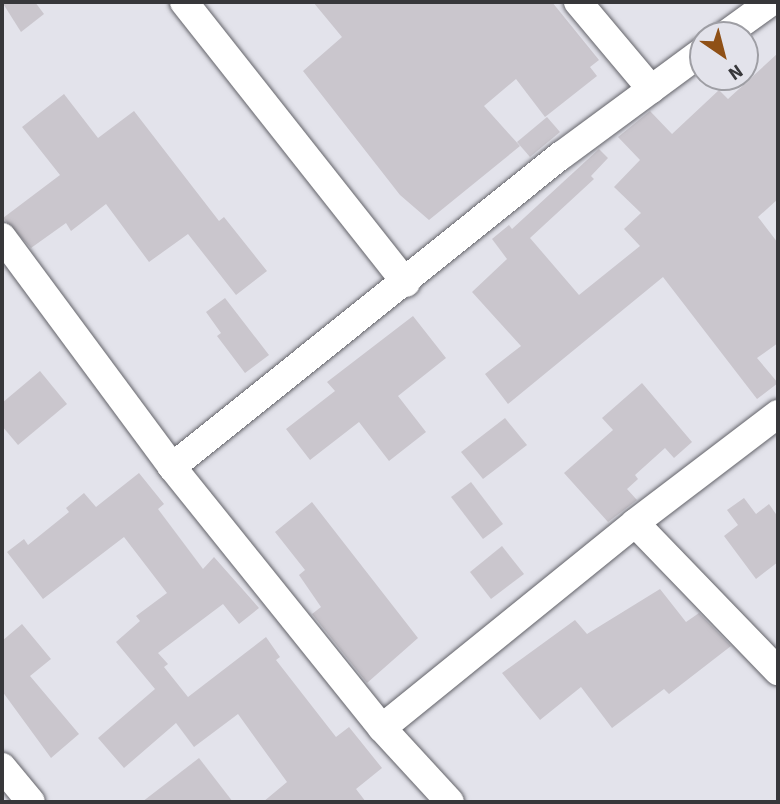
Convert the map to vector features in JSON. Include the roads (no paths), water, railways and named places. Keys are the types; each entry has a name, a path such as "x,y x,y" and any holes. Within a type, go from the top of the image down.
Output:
{"street":[{"path":"184,2 406,282"},
{"path":"578,2 651,89"},
{"path":"745,21 771,2"},
{"path":"172,467 689,61"},
{"path":"2,237 172,467 382,727 450,802"},
{"path":"382,727 635,523 778,414"},
{"path":"635,523 778,671"},
{"path":"2,767 31,802"}]}
